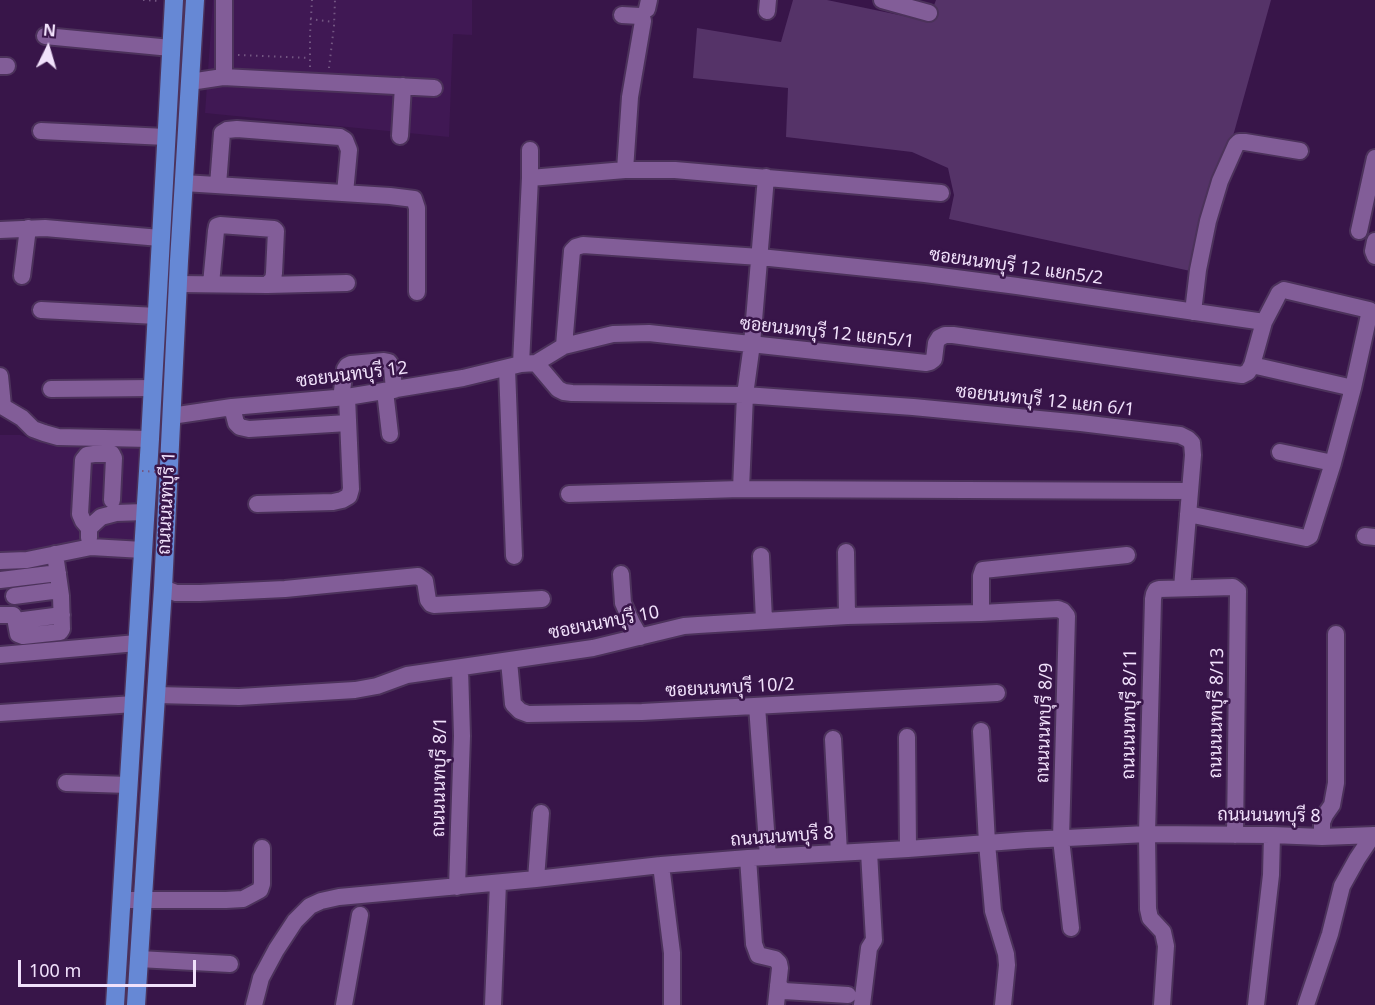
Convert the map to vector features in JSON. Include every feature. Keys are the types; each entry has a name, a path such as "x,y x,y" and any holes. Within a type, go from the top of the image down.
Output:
{"main road":[{"name":"ถนนนนทบุรี 1","path":"115,1005 174,0"},
{"name":"ถนนนนทบุรี 1","path":"136,1005 163,588 195,0"}],"street":[{"path":"223,77 224,0"},
{"path":"882,0 929,13"},
{"path":"622,15 640,16 643,21 630,97 625,170"},
{"path":"45,36 171,48"},
{"path":"190,82 223,77 434,88"},
{"path":"400,136 403,86"},
{"path":"218,185 222,133 237,129 340,137 345,140 349,150 345,193"},
{"path":"41,131 166,137"},
{"path":"1193,312 1198,270 1208,221 1220,181 1236,145 1239,142 1245,142 1300,151"},
{"path":"514,556 530,150"},
{"path":"1359,231 1375,158"},
{"path":"530,178 625,170 675,170 941,193"},
{"path":"741,489 745,395 752,344 766,177"},
{"path":"184,183 414,199 417,208 417,292"},
{"path":"211,284 216,231 217,226 220,225 276,231 274,273 273,279 267,285"},
{"path":"22,276 28,228"},
{"path":"0,230 45,228 160,238"},
{"path":"1375,241 1372,251 1375,256"},
{"name":"ซอยนนทบุรี 12 แยก5/2","path":"564,346 572,251 583,245 760,257 956,278 1264,322"},
{"path":"178,284 348,283"},
{"path":"1188,514 1306,538 1312,534 1353,387 1370,312 1366,309 1284,290 1279,293 1264,322 1247,370 1353,387"},
{"path":"41,310 157,316"},
{"name":"ซอยนนทบุรี 12 แยก5/1","path":"522,365 564,346 613,334 649,333 926,363 934,359 939,338 953,335 1247,370"},
{"path":"256,504 333,502 349,496 351,489 348,423 344,397 347,366 389,362 392,367 390,434"},
{"path":"522,365 564,392 745,395"},
{"name":"ซอยนนทบุรี 12","path":"171,416 232,407 390,391 522,365"},
{"path":"0,376 2,405 22,418 33,429 58,436 150,439"},
{"path":"51,389 153,388"},
{"name":"ซอยนนทบุรี 12 แยก 6/1","path":"745,395 913,407 1180,435 1192,443 1193,455 1182,588"},
{"path":"232,407 236,423 249,429 348,423"},
{"path":"1280,452 1332,463"},
{"path":"89,528 80,514 83,460 87,455 112,454 114,458 112,500"},
{"path":"569,494 741,489 1190,491"},
{"path":"91,547 88,536 89,528 101,517 117,513 145,512"},
{"path":"0,561 27,560 91,547 143,550"},
{"path":"846,552 847,616"},
{"path":"55,554 59,581 62,615 10,618 14,596 7,579 59,581"},
{"path":"981,613 983,570 1127,555"},
{"path":"761,556 764,620"},
{"path":"621,574 623,603 640,637"},
{"path":"163,588 176,592 200,593 274,590 418,576 425,581 428,600 434,605 542,599"},
{"path":"14,596 59,581"},
{"name":"ถนนนนทบุรี 8/13","path":"1182,588 1233,586 1238,591 1235,835"},
{"name":"ถนนนนทบุรี 8/11","path":"1162,1005 1166,946 1163,932 1150,918 1148,909 1147,834 1154,594 1160,589 1182,588"},
{"name":"ซอยนนทบุรี 10","path":"156,694 239,697 355,690 377,686 406,675 593,648 684,626 847,616 1058,609 1063,611"},
{"name":"ถนนนนทบุรี 8/9","path":"1063,611 1067,616 1061,839 1071,928"},
{"path":"1322,837 1322,822 1332,805 1336,783 1336,634"},
{"path":"0,655 137,643"},
{"name":"ซอยนนทบุรี 10/2","path":"509,661 513,704 526,714 642,712 997,693"},
{"name":"ถนนนนทบุรี 8/1","path":"457,887 462,736 460,668"},
{"path":"0,713 134,704"},
{"path":"757,706 768,857"},
{"path":"981,731 993,911 1007,965 1003,1005"},
{"path":"907,736 908,849"},
{"path":"833,739 839,853"},
{"path":"66,783 129,785"},
{"path":"536,879 541,813"},
{"name":"ถนนนนทบุรี 8","path":"254,1005 261,978 295,921 310,906 339,897 661,865 987,843 1147,834 1322,837 1374,835"},
{"path":"1256,1005 1271,875 1272,835"},
{"path":"1306,1005 1330,934 1342,886 1374,835"},
{"path":"122,900 143,902 243,899 260,890 262,848"},
{"path":"862,1005 869,948 874,940 869,852"},
{"path":"748,858 754,945 758,956 775,959 780,968 776,1005"},
{"path":"661,865 672,953 672,1005"},
{"path":"493,1005 498,883"},
{"path":"344,1005 360,915"},
{"path":"139,959 230,964"},
{"path":"778,985 784,991 848,995"}],"path":[{"path":"312,0 309,58 312,71"},
{"path":"328,82 334,0"},
{"path":"310,19 334,22"},
{"path":"235,54 309,58"},
{"path":"142,471 175,473"}],"shaded area":[{"path":"213,0 472,0 472,35 453,34 449,137 205,113"},
{"path":"793,0 827,0 928,21 936,0 1271,0 1195,272 949,219 954,195 948,168 912,152 786,137 788,88 693,78 697,28 781,42"},
{"path":"0,435 20,435 35,440 140,447 134,560 89,557 39,569 0,571"}]}
